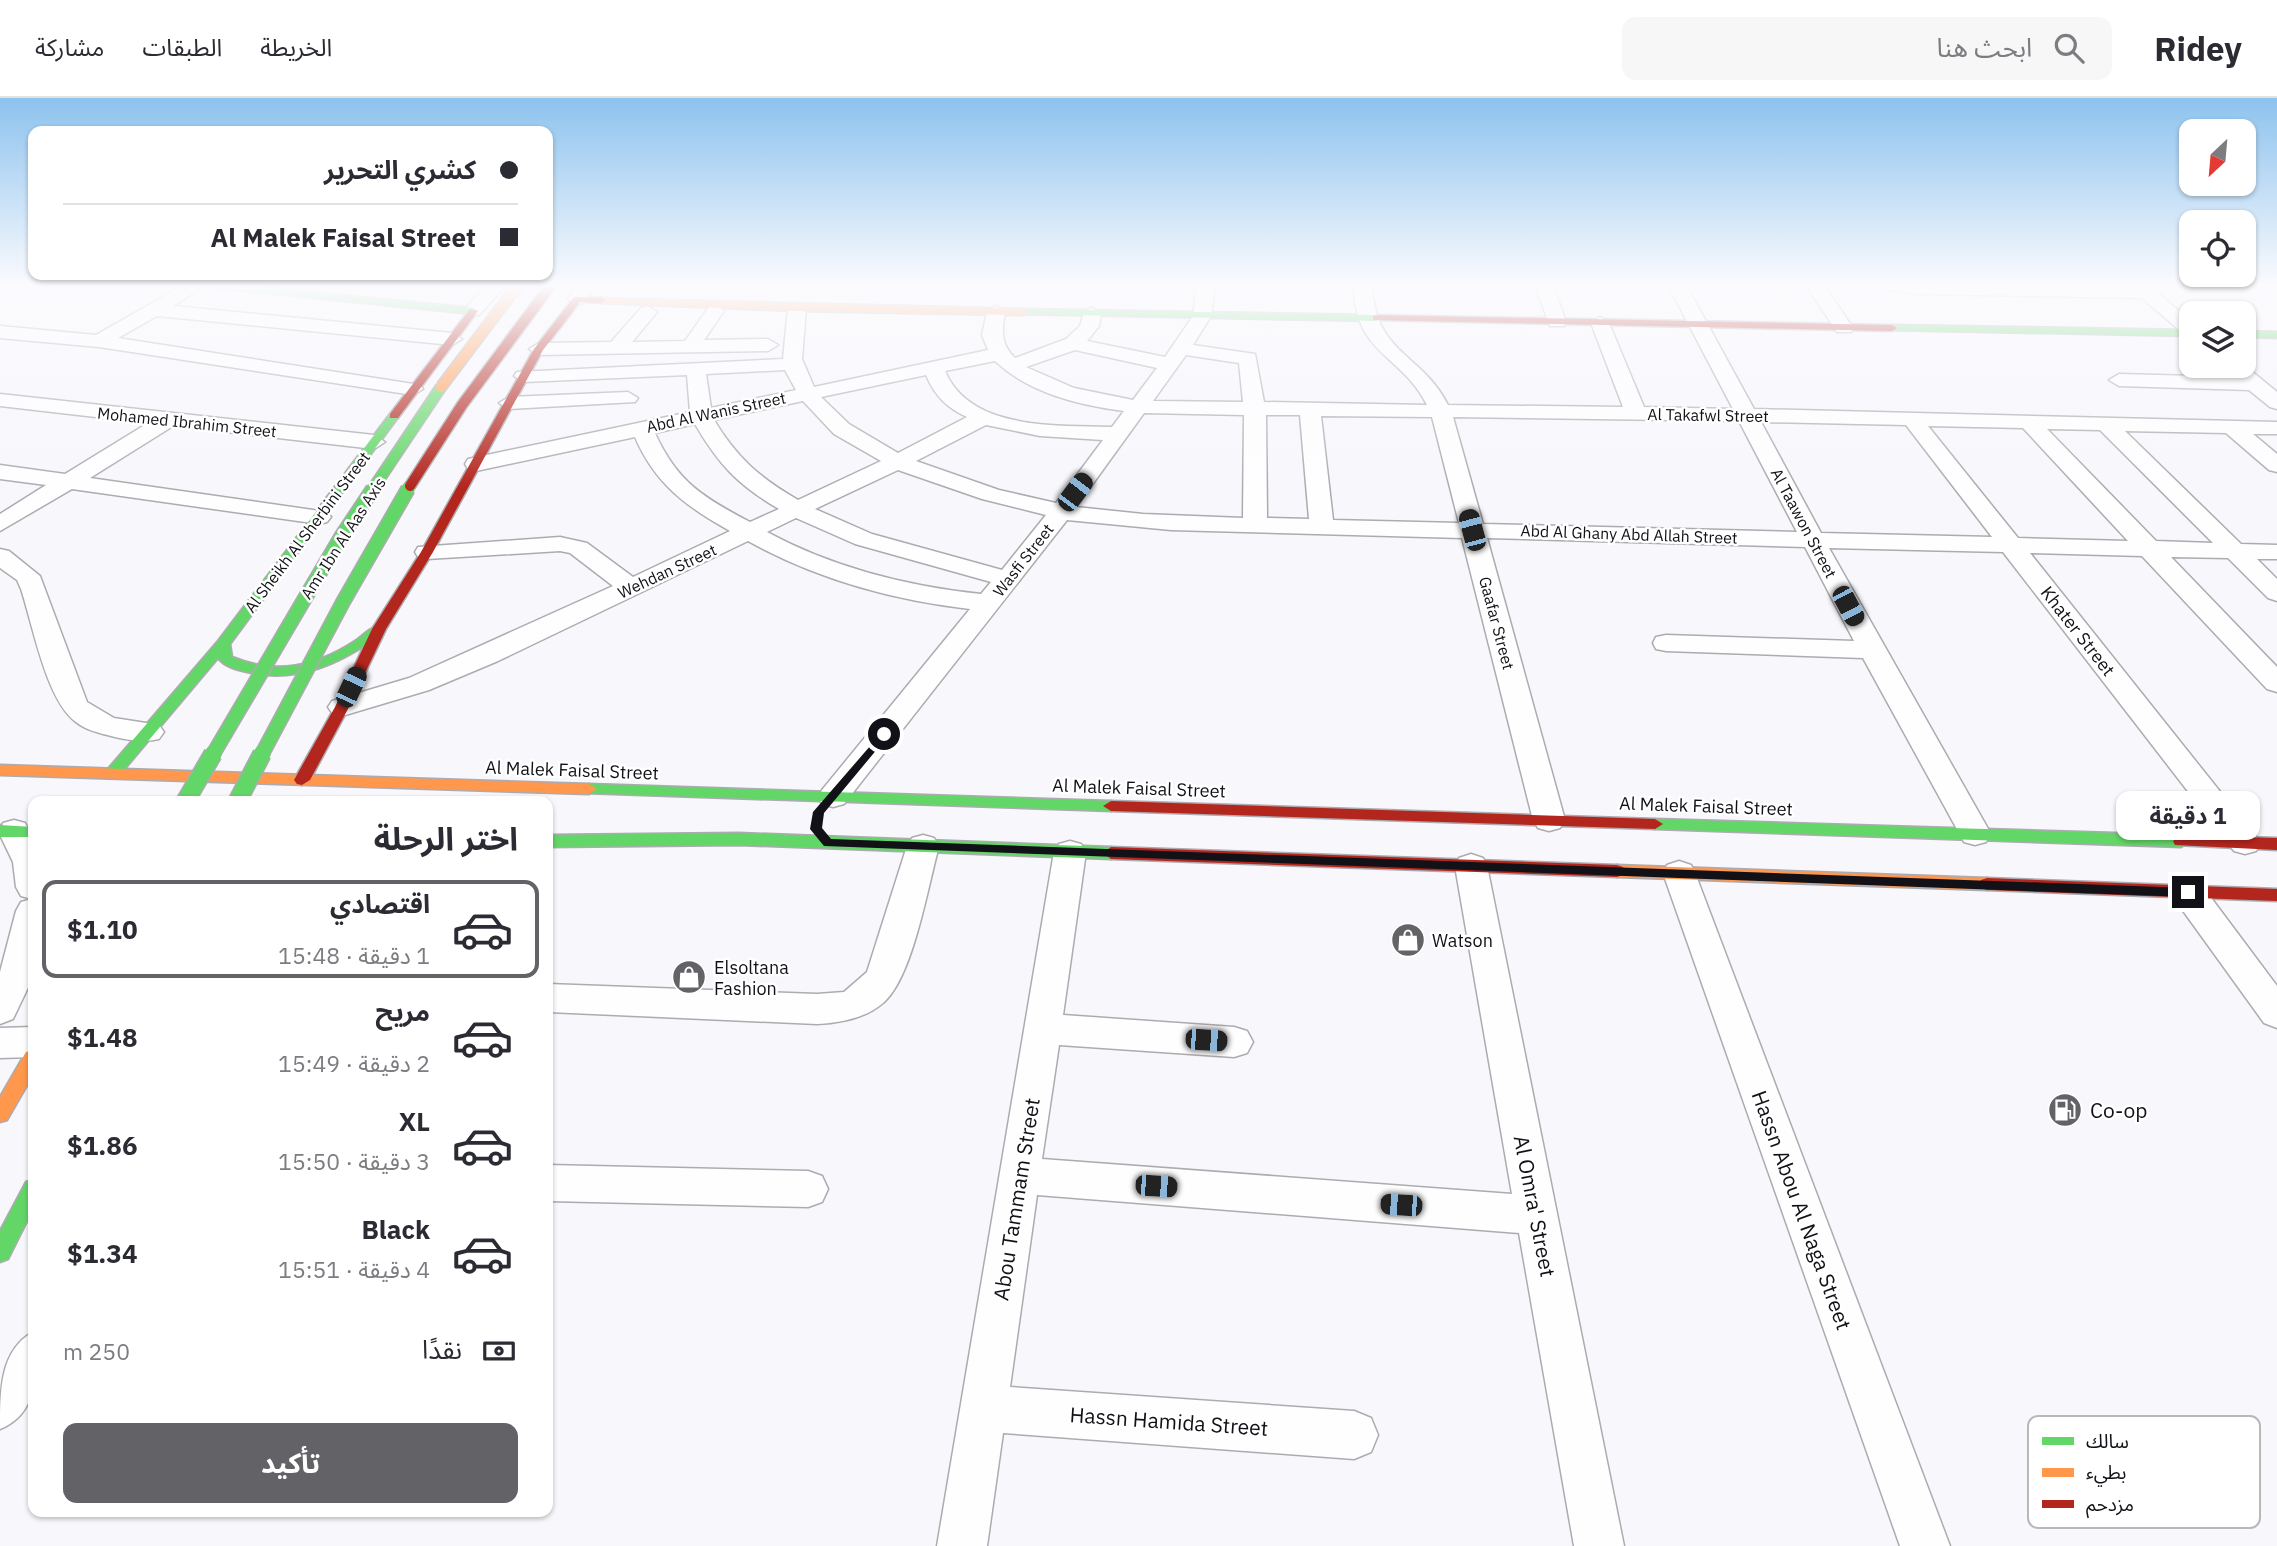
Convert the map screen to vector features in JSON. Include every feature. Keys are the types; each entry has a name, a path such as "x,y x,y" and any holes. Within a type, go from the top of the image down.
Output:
{"main road":[{"name":"Al Sheikh Al Sherbini Street","path":"112,774 223,644 441,353"},
{"name":"Amr Ibn Al Aas Axis","path":"188,796 288,624 411,432 469,353"},
{"name":"Amr Ibn Al Aas Axis","path":"240,796 321,641 449,426 500,353"},
{"path":"302,780 379,629 427,552 537,353"},
{"path":"223,644 225,659 240,670 267,674 299,671 332,661 360,646 379,629"},
{"name":"Al Malek Faisal Street","path":"0,771 754,795 826,804 1549,820 2277,844"},
{"path":"754,795 766,808"},
{"path":"740,839 761,825"},
{"path":"816,829 828,843"},
{"path":"553,841 740,839 2277,895"},
{"path":"0,1114 28,1066"},
{"path":"0,1252 28,1199"}],"street":[{"path":"175,353 413,389"},
{"path":"774,353 792,354"},
{"path":"1001,353 1005,359"},
{"name":"Abd Al Wanis Street","path":"476,464 933,367 1005,359 1032,353"},
{"path":"1107,353 1248,358 1255,411 1255,524"},
{"name":"Wasfi Street","path":"826,804 1009,579 1179,353"},
{"name":"Gaafar Street","path":"1393,353 1433,395 1441,411 1549,820"},
{"path":"1612,353 1636,414"},
{"name":"Al Taawon Street","path":"1711,353 1975,834"},
{"path":"524,376 696,370 792,354"},
{"name":"Abd Al Ghany Abd Allah Street","path":"792,354 807,393 832,421 851,435 899,461 975,488 1061,512 1134,521 2277,552"},
{"name":"Al Takafwl Street","path":"1005,359 1043,384 1066,393 1138,407 1255,411 1911,418 2277,428"},
{"path":"933,367 936,380 947,395 984,417 1043,430 1119,435"},
{"path":"696,370 696,393 701,415 725,454 744,473 797,510 877,543 1009,579"},
{"path":"632,372 628,398 632,429 673,482 704,505 814,565 853,579 932,597 989,603"},
{"path":"2248,378 2277,403"},
{"path":"2119,380 2255,384"},
{"path":"509,403 628,398"},
{"name":"Mohamed Ibrahim Street","path":"0,400 374,442"},
{"path":"1310,411 1322,526"},
{"name":"Wehdan Street","path":"342,706 454,670 797,510 984,417"},
{"name":"Khater Street","path":"1911,418 2245,843"},
{"path":"0,524 168,420"},
{"path":"2028,421 2277,682"},
{"path":"2105,423 2277,593"},
{"path":"2232,427 2277,465"},
{"path":"0,472 319,517"},
{"path":"427,552 560,544 578,548 632,588"},
{"path":"0,556 27,576 34,589 70,698 79,712 95,723 118,729 149,732"},
{"path":"1666,643 1872,650"},
{"path":"16,831 28,860"},
{"path":"553,998 817,1009 851,1005 866,998 885,974 923,846"},
{"name":"Abou Tammam Street","path":"962,1546 1070,852"},
{"name":"Al Omra' Street","path":"1471,866 1599,1546"},
{"name":"Hassn Abou Al Naga Street","path":"1679,873 1925,1546"},
{"path":"2188,892 2277,1013"},
{"path":"0,1009 12,989 28,944"},
{"path":"1042,1028 1234,1042"},
{"path":"0,1043 28,1042"},
{"path":"1020,1175 1537,1215"},
{"path":"553,1183 808,1189"},
{"path":"0,1406 28,1362"},
{"name":"Hassn Hamida Street","path":"984,1408 1354,1435"}],"traffic: fast":[{"path":"189,796 341,537 441,387"},
{"path":"112,774 223,644 394,416"},
{"path":"240,796 343,602 410,486"},
{"path":"223,644 225,659 246,668 286,672 324,663 343,654 378,630"},
{"path":"589,789 1111,806"},
{"path":"1655,824 2181,841"},
{"path":"0,831 28,832"},
{"path":"553,841 739,839 1111,853"},
{"path":"0,1252 28,1199"}],"traffic: slow":[{"path":"441,387 467,353"},
{"path":"0,770 589,789"},
{"path":"1617,871 1987,884"},
{"path":"0,1114 28,1066"}],"traffic: jam":[{"path":"394,416 442,353"},
{"path":"410,486 462,405 501,353"},
{"path":"302,780 342,707 379,629 427,552 537,353"},
{"path":"1111,806 1655,824"},
{"path":"2181,841 2277,844"},
{"path":"1111,853 1617,871"},
{"path":"1987,884 2277,895"}],"place":[{"name":"Watson","path":"1408,940"},
{"name":"Elsoltana Fashion","path":"689,977"},
{"name":"Co-op","path":"2065,1110"}],"route":[{"path":"884,734 818,812 816,829 828,843 2188,892"}]}
